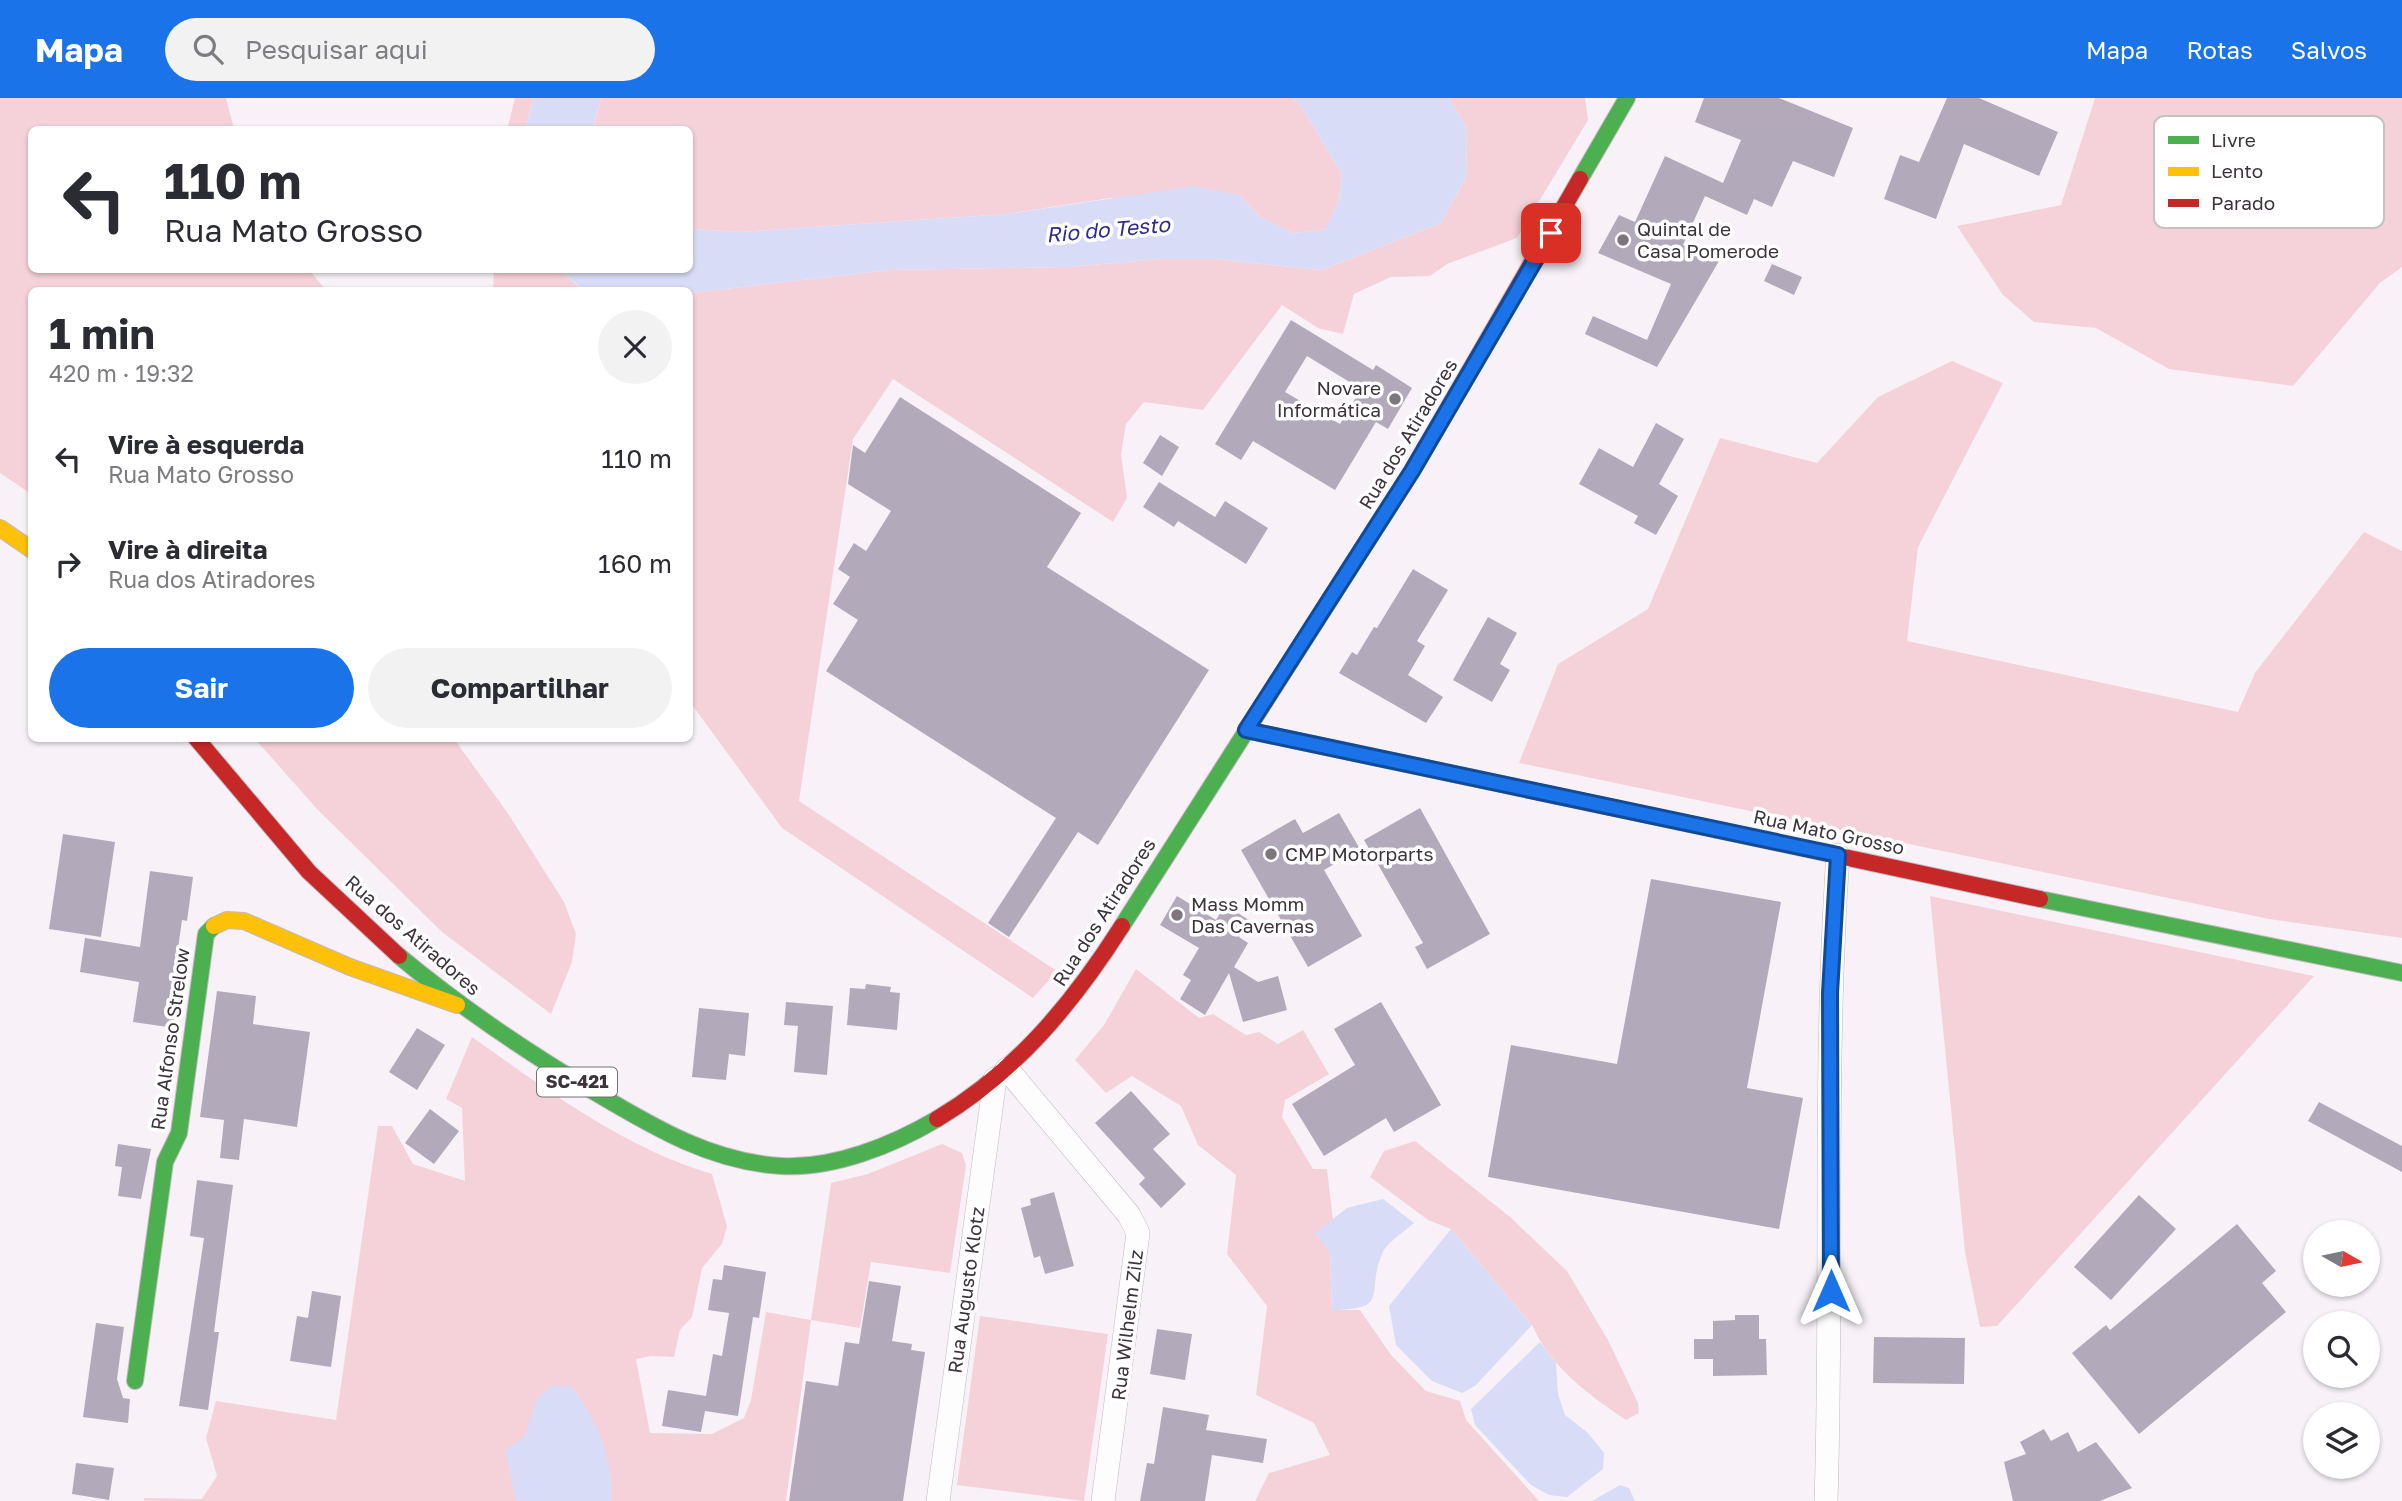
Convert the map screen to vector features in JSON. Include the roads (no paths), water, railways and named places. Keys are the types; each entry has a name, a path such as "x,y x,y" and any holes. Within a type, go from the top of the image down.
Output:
{"main road":[{"name":"Rua dos Atiradores","path":"199,742 309,872 402,959 461,1007 573,1080 641,1120 707,1153 737,1161 784,1166 823,1162 864,1152 914,1133 958,1108 1001,1074 1063,1011 1091,974 1412,471 1626,98"},
{"path":"0,527 28,547"},
{"name":"Rua Mato Grosso","path":"1246,730 2342,964 2402,973"},
{"name":"Rua Alfonso Strelow","path":"135,1381 165,1162 178,1133 206,934 214,924 227,919 244,921 350,967 461,1007"}],"street":[{"path":"1826,1501 1831,1291 1830,993 1838,855"},
{"name":"Rua Augusto Klotz","path":"939,1501 1001,1074"},
{"name":"Rua Wilhelm Zilz","path":"1001,1074 1129,1214 1138,1234 1103,1501"}],"water":[{"path":"533,98 601,98 594,126 527,126"},
{"name":"Rio do Testo","path":"1292,98 1449,98 1467,128 1466,177 1441,223 1321,270 1214,259 1160,259 1068,267 890,270 693,293 693,287 580,287 564,273 693,273 693,229 738,232 1007,214 1194,186 1240,195 1260,217 1293,233 1326,229 1339,200 1342,174 1299,103"},
{"path":"1383,1199 1414,1223 1384,1250 1370,1302 1351,1309 1332,1310 1330,1253 1315,1233 1347,1208"},
{"path":"1451,1229 1532,1325 1475,1386 1462,1393 1432,1381 1396,1345 1389,1306"},
{"path":"1540,1342 1556,1363 1558,1394 1565,1415 1588,1433 1604,1453 1603,1469 1567,1497 1549,1495 1531,1485 1475,1425 1471,1409"},
{"path":"552,1386 572,1386 590,1414 606,1454 612,1501 516,1501 505,1450 525,1436 537,1398"},
{"path":"1620,1485 1629,1488 1635,1501 1592,1501"}],"place":[{"name":"Quintal de Casa Pomerode","path":"1623,240"},
{"name":"Novare Informática","path":"1395,399"},
{"name":"CMP Motorparts","path":"1271,854"},
{"name":"Mass Momm Das Cavernas","path":"1177,915"}]}
